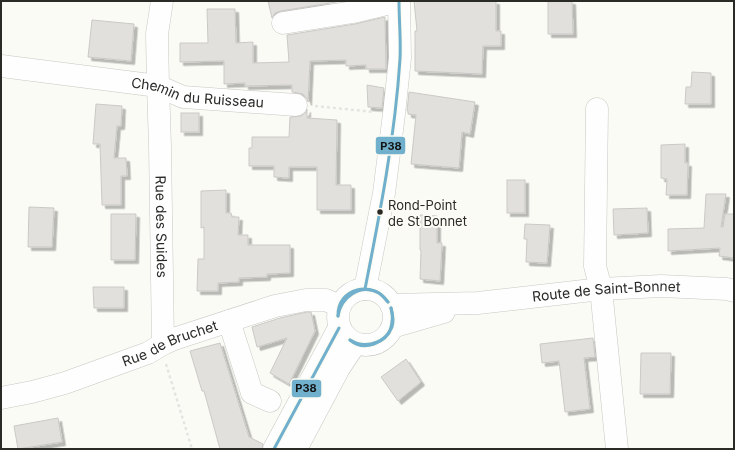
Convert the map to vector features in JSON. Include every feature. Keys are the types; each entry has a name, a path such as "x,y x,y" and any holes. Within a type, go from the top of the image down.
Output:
{"street":[{"name":"Rue des Suides","path":"162,1 157,34 163,344"},
{"path":"283,22 353,12 399,1 400,58 394,114 384,193 365,289"},
{"name":"Chemin du Ruisseau","path":"1,66 158,86 183,97 296,104"},
{"path":"597,109 595,266 601,289 617,449"},
{"name":"Route de Saint-Bonnet","path":"391,305 478,303 601,289 661,286 727,289 734,291"},
{"path":"365,289 376,291 386,297 391,305 394,316 392,327 387,336 378,343 366,346 355,344 345,337 339,328 337,318 339,306 346,296 355,291 365,289"},
{"name":"Rue de Bruchet","path":"1,398 32,392 65,383 148,353 163,344 275,306 306,300 326,300 339,306"},
{"name":"Route de Saint-Bonnet","path":"392,327 478,303"},
{"path":"229,321 252,393 270,401"},
{"path":"274,449 339,328"},
{"path":"296,449 339,368 355,344"}],"path":[{"path":"296,104 394,114"},
{"path":"163,344 166,364 192,449"}],"building":[{"path":"268,1 342,1 281,11 275,13 272,18"},
{"path":"414,1 496,1 496,31 501,31 501,46 483,46 482,74 415,71 415,31 417,31"},
{"path":"548,1 572,1 573,34 548,34"},
{"path":"207,9 235,9 236,43 253,42 253,63 289,62 287,35 355,24 385,17 386,69 366,69 366,65 346,66 346,60 310,61 308,102 303,94 292,92 292,85 245,86 245,83 224,84 224,61 180,62 180,43 208,43"},
{"path":"92,20 134,24 131,61 88,57"},
{"path":"692,72 711,73 711,104 685,104 686,87 691,87"},
{"path":"367,85 384,88 382,108 368,107"},
{"path":"409,92 475,102 470,134 462,132 459,168 411,164 416,115 408,114 407,111"},
{"path":"96,104 122,106 121,126 117,126 114,158 126,158 127,176 121,176 121,205 102,205 100,144 93,144"},
{"path":"307,109 307,118 337,120 336,185 351,185 351,210 317,210 317,167 289,167 289,178 274,177 274,166 249,166 249,148 252,148 252,137 289,137 290,117 301,116"},
{"path":"181,113 199,113 199,132 181,132"},
{"path":"685,144 685,163 688,163 687,195 666,195 667,179 661,178 661,145"},
{"path":"507,180 525,180 525,213 507,213"},
{"path":"226,190 226,213 231,213 232,217 239,217 238,235 248,235 248,245 290,245 290,273 267,274 267,277 239,278 239,282 218,283 218,291 197,291 198,259 204,259 204,227 201,228 201,191"},
{"path":"706,194 726,194 721,227 723,227 725,214 734,214 734,258 719,256 720,248 668,251 668,229 704,228"},
{"path":"29,207 54,208 52,247 28,247"},
{"path":"647,208 648,233 614,235 613,209"},
{"path":"111,214 136,214 135,260 111,260"},
{"path":"420,215 437,216 437,243 442,243 440,281 420,279"},
{"path":"525,224 550,225 547,263 526,262 527,239 524,239"},
{"path":"93,287 124,287 124,308 94,308"},
{"path":"311,312 315,331 289,384 270,373 287,338 257,347 252,327 280,318"},
{"path":"593,338 595,357 584,358 590,409 565,412 559,361 542,363 540,344"},
{"path":"220,343 249,437 263,444 262,449 220,449 204,391 202,391 190,351"},
{"path":"641,353 671,353 670,394 640,394"},
{"path":"406,359 421,382 398,401 381,377"},
{"path":"58,418 62,442 18,449 14,426"}],"transit line":[{"name":"P38","path":"365,289 395,117 400,59 399,1"},
{"name":"P38","path":"338,316 339,306 343,299 349,293 357,290 365,289 374,291 382,295 388,302"},
{"name":"P38","path":"338,316 343,303 347,298 358,291 372,290 379,293 388,302"},
{"name":"P38","path":"350,340 356,343 370,344 382,339 391,328 391,308"},
{"name":"P38","path":"350,340 356,344 362,345 374,344 380,341 389,333 393,325 391,308"},
{"name":"P38","path":"274,449 339,328"}],"place":[{"name":"Rond-Point de St Bonnet","path":"380,212"}]}
